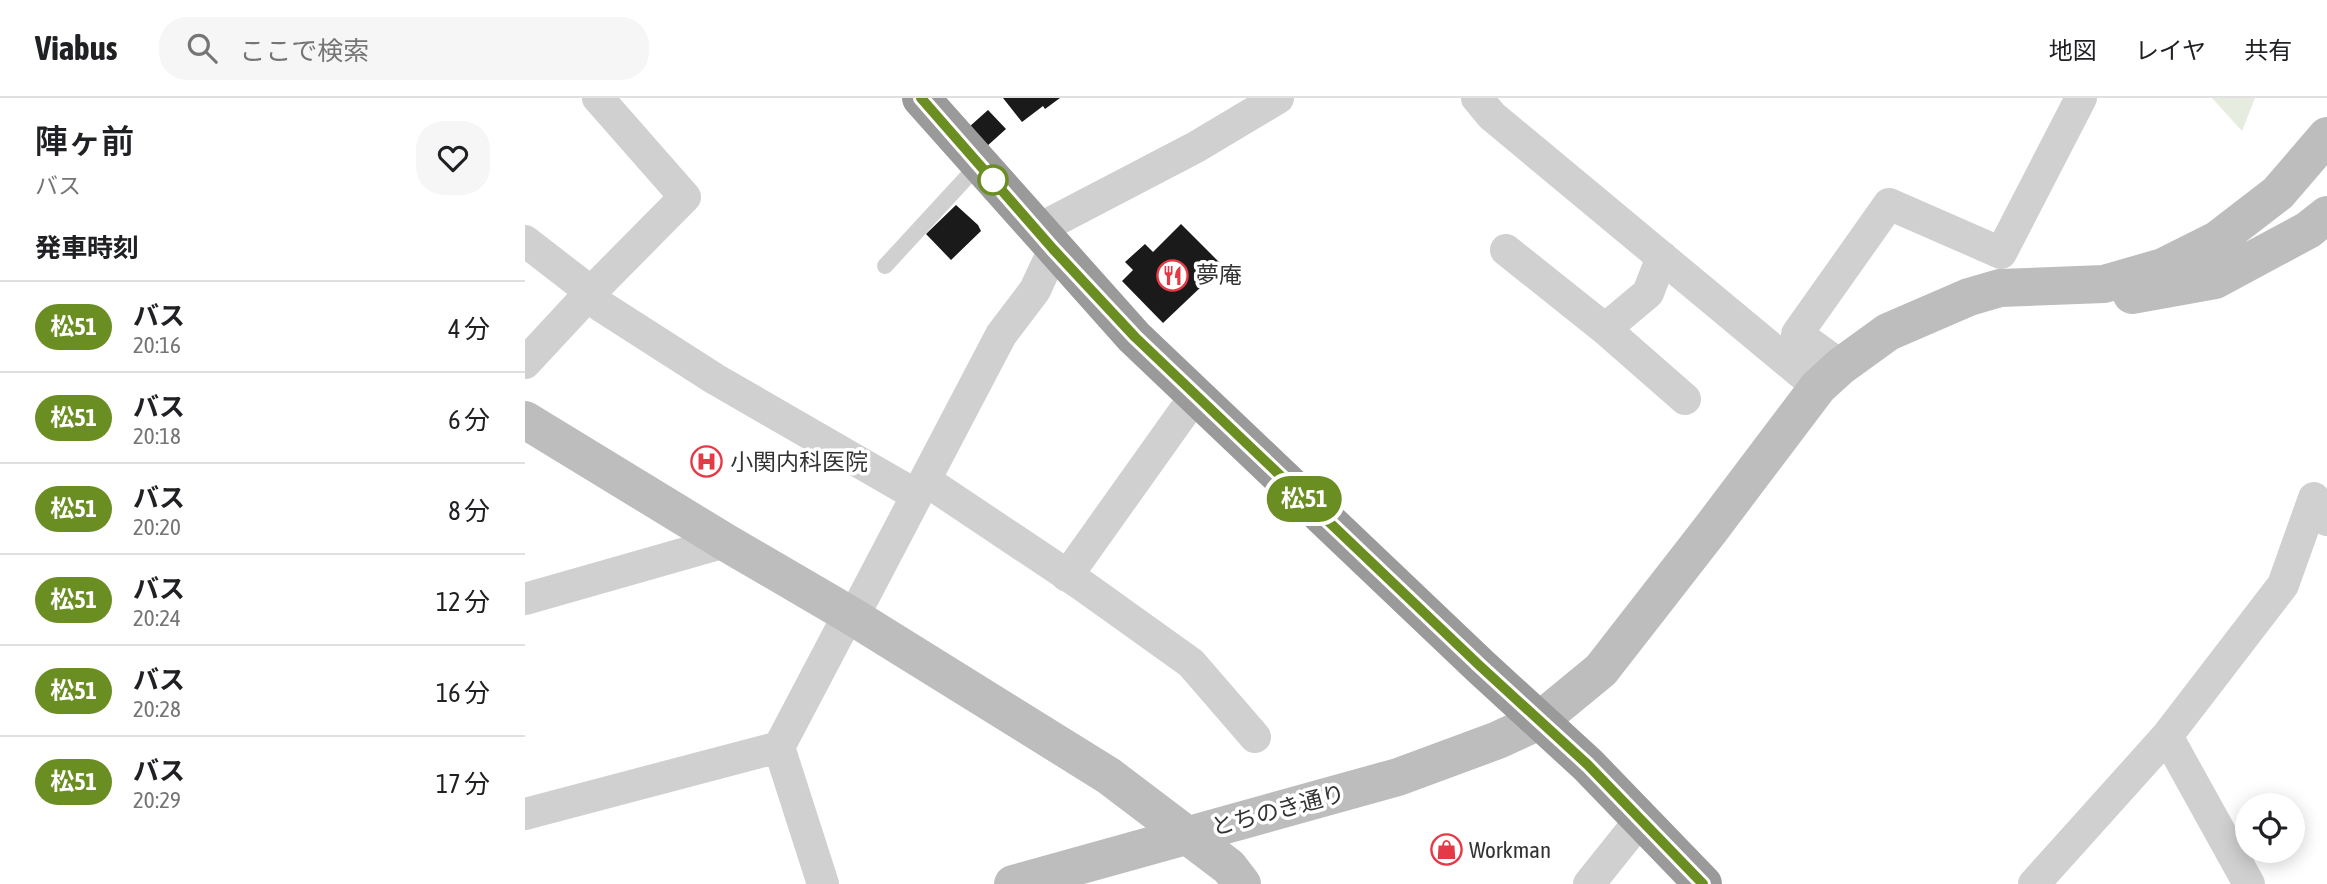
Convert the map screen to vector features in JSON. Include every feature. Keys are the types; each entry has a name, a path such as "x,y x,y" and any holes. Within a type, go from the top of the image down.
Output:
{"highway":[{"path":"921,98 1045,240 1135,337 1588,765 1703,884"}],"street":[{"path":"525,363 685,197 598,98"},
{"path":"823,884 779,747 849,615 861,602 1001,335 1035,290 1045,240 1278,98"},
{"path":"1477,98 1492,116 1662,257 1829,376"},
{"path":"1829,376 1797,334 1889,204 2001,253 2081,98"},
{"name":"とちのき通り","path":"1013,884 1398,777 1498,740 1539,721 1601,670 1829,376 1888,332 1969,296 2000,288 2103,284 2163,267 2217,240 2278,193 2327,136"},
{"path":"1935,311 2003,303 2117,297 2215,280 2308,230 2327,215"},
{"path":"525,241 591,292 601,306 715,379 921,488 1067,576 1191,663 1255,737"},
{"path":"1506,250 1685,399"},
{"path":"1605,330 1648,293 1662,257"},
{"path":"1067,576 1197,397"},
{"path":"525,419 1109,776 1229,867 1242,884"},
{"path":"2034,884 2167,736 2283,585 2314,498 2327,520"},
{"path":"525,599 725,542"},
{"path":"2167,736 2249,884"},
{"path":"525,814 779,747"},
{"path":"1589,884 1641,818"}],"lane":[{"path":"885,266 967,177"}],"shaded area":[{"path":"2212,98 2255,98 2242,131"}],"building":[{"path":"1003,98 1060,98 1045,109 1043,106 1022,122"},
{"path":"988,110 1006,129 986,147 969,127"},
{"path":"956,205 981,231 951,260 926,234"},
{"path":"1181,224 1223,266 1163,323 1122,281 1133,270 1125,262 1145,244 1153,252"}],"bus line":[{"name":"松51","path":"921,98 1053,249 1135,337 1480,666 1588,765 1703,884"}],"place":[{"name":"夢庵","path":"1173,275"},
{"name":"小関内科医院","path":"707,462"},
{"name":"Workman","path":"1446,850"}]}
